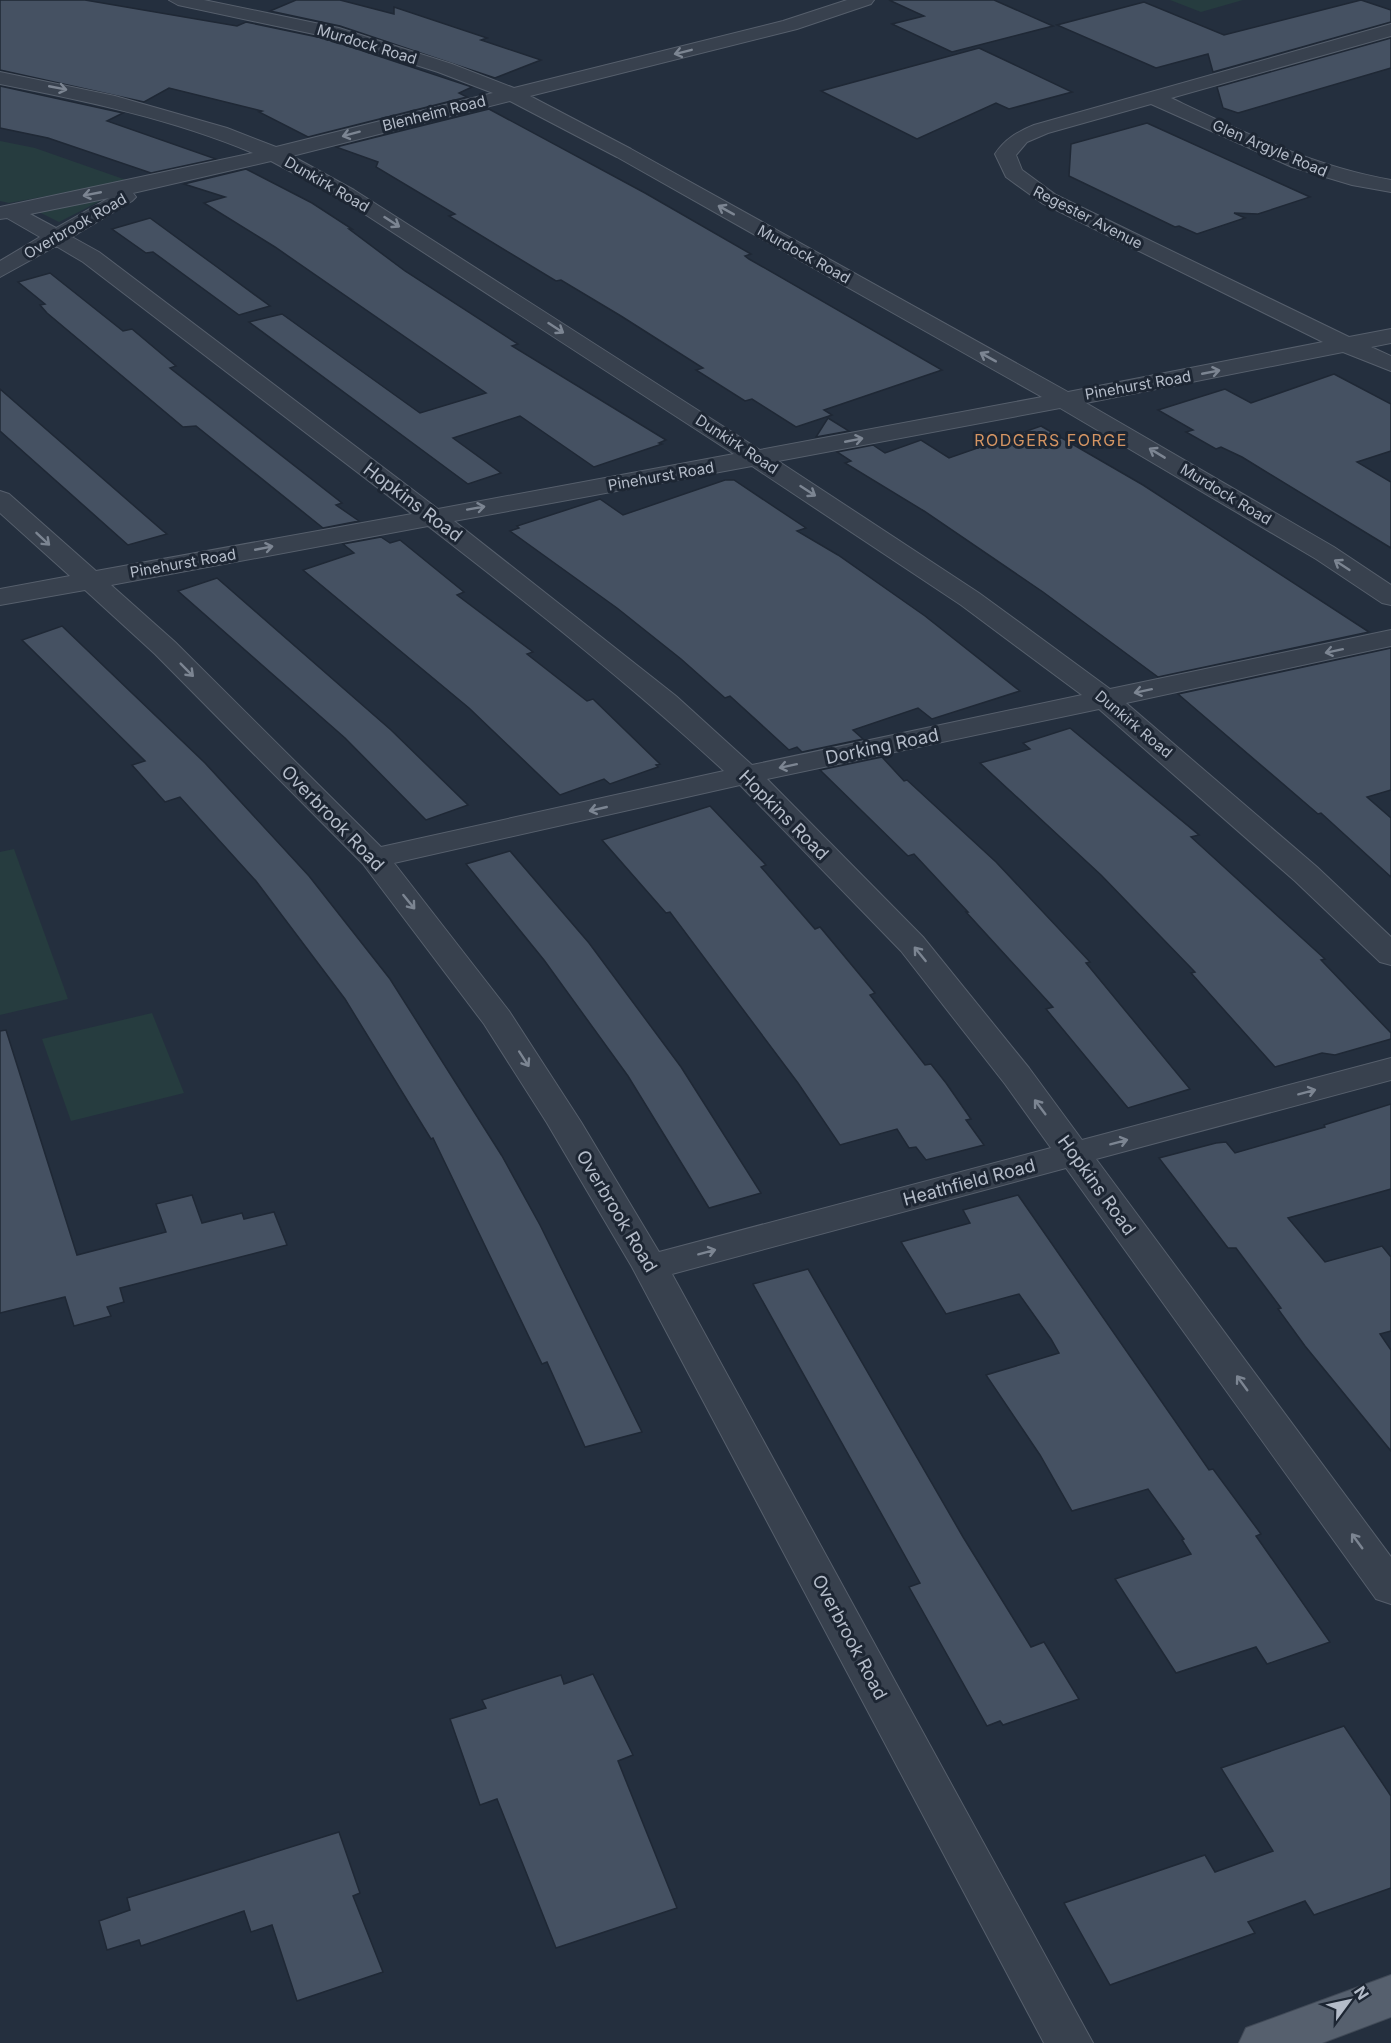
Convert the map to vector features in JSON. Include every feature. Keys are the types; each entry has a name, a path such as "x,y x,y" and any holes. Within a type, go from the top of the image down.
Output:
{"main road":[{"path":"1263,2043 1391,1996"}],"street":[{"name":"Murdock Road","path":"178,0 332,32 445,68 512,94 624,153 1063,399 1295,535 1391,597"},
{"name":"Blenheim Road","path":"5,212 150,183 273,154 790,25 865,0"},
{"name":"Regester Avenue","path":"1391,30 1041,129 1020,138 1005,154 1009,167 1019,180 1049,200 1346,345 1391,364"},
{"name":"Dunkirk Road","path":"0,78 108,100 220,132 273,154 347,194 759,459 970,599 1105,699 1289,860 1391,955"},
{"name":"Glen Argyle Road","path":"1152,97 1309,166 1337,176 1391,186"},
{"name":"Overbrook Road","path":"0,270 150,183"},
{"name":"Hopkins Road","path":"5,212 57,236 90,257 431,516 585,635 666,702 746,775 912,944 1074,1154 1391,1588"},
{"name":"Pinehurst Road","path":"0,597 431,516 759,459 1391,336"},
{"name":"Overbrook Road","path":"0,499 165,648 374,858 497,1018 564,1122 650,1267 1069,2043"},
{"name":"Dorking Road","path":"374,858 746,775 1391,638"},
{"name":"Heathfield Road","path":"650,1267 1391,1069"}],"green space":[{"path":"1170,0 1243,0 1201,12"},
{"path":"0,141 35,148 129,181 9,203 0,201"},
{"path":"108,197 59,222 37,211"},
{"path":"14,849 68,999 0,1015 0,852"},
{"path":"152,1013 184,1093 71,1121 42,1039"}],"building":[{"path":"0,0 85,0 237,26 246,22 327,39 472,87 459,93 467,97 308,137 259,112 262,111 169,88 144,102 0,70"},
{"path":"296,0 340,0 394,14 394,7 487,38 481,40 541,60 495,78 340,26 270,11"},
{"path":"889,0 994,0 1053,26 952,52 892,24 924,16"},
{"path":"1361,0 1391,10 1391,22 1213,72 1208,54 1156,68 1057,25 1144,2 1224,35"},
{"path":"1391,38 1391,68 1238,113 1223,108 1217,87"},
{"path":"979,48 1072,92 1009,109 996,103 917,139 821,91"},
{"path":"0,86 123,113 107,121 216,159 151,173 48,138 0,128"},
{"path":"489,109 645,193 751,254 745,256 942,370 824,410 832,415 796,427 752,399 745,401 696,370 703,368 621,316 561,280 556,281 449,216 455,214 376,167 378,162 336,147"},
{"path":"1147,123 1310,197 1258,214 1234,213 1245,218 1197,234 1179,226 1175,227 1069,176 1071,144"},
{"path":"246,169 312,203 352,229 349,229 405,271 518,344 512,346 666,440 659,443 662,444 594,467 520,416 453,438 501,473 468,484 249,322 282,314 420,413 486,393 275,247 204,203 225,197 184,184"},
{"path":"150,218 270,306 239,315 153,252 146,253 112,229"},
{"path":"50,273 123,331 132,329 176,366 170,368 342,503 336,505 359,521 323,528 196,426 183,427 47,313 40,305 45,304 18,282"},
{"path":"1334,374 1391,404 1391,451 1357,462 1391,482 1391,548 1242,457 1221,447 1216,449 1186,432 1193,430 1158,410 1225,389 1251,403"},
{"path":"0,389 167,534 128,545 0,431"},
{"path":"828,418 849,431 816,437"},
{"path":"1041,426 1143,485 1369,632 1158,677 1043,592 924,511 845,463 851,461 837,452 873,445 885,453 921,440 949,458"},
{"path":"725,480 734,480 806,528 797,531 838,555 925,616 1020,691 932,719 918,708 853,730 863,739 802,752 797,747 789,750 730,696 725,698 617,608 510,531 519,528 517,526 600,499 623,515"},
{"path":"381,537 390,543 400,540 464,592 457,595 533,652 527,654 587,701 593,699 660,764 656,765 658,767 610,784 604,779 560,795 469,708 303,570 354,553 343,544"},
{"path":"217,578 391,730 468,805 426,820 345,738 178,591"},
{"path":"62,626 205,763 309,876 390,979 502,1156 540,1225 642,1432 585,1447 547,1362 542,1364 433,1138 431,1139 345,999 256,881 180,797 165,802 132,765 145,761 22,640"},
{"path":"1391,648 1391,790 1367,797 1391,818 1391,877 1321,813 1318,814 1178,694"},
{"path":"1070,728 1199,835 1191,837 1325,959 1321,960 1391,1033 1391,1039 1335,1055 1322,1053 1275,1067 1191,973 1195,972 1101,875 980,763 1030,749 1023,743"},
{"path":"882,757 904,781 907,780 996,862 1090,962 1086,963 1190,1089 1128,1108 1046,1009 1053,1007 966,912 968,912 914,854 908,856 820,770"},
{"path":"710,806 766,865 761,867 815,929 820,927 875,993 870,995 925,1065 931,1064 946,1083 971,1119 966,1120 984,1145 926,1160 916,1147 909,1148 897,1129 840,1145 798,1083 670,912 666,913 602,840"},
{"path":"510,851 589,943 681,1067 761,1193 709,1208 628,1076 544,960 466,864"},
{"path":"6,1030 77,1255 166,1232 156,1204 192,1195 202,1223 242,1213 244,1219 274,1212 287,1245 120,1288 124,1302 107,1307 111,1316 74,1326 65,1297 0,1313 0,1031"},
{"path":"1391,1104 1391,1189 1288,1218 1325,1262 1382,1246 1391,1257 1391,1331 1380,1334 1391,1350 1391,1451 1305,1346 1278,1309 1281,1308 1236,1248 1228,1248 1159,1158 1226,1142 1235,1153 1325,1127 1324,1125"},
{"path":"1018,1195 1209,1470 1213,1469 1261,1534 1256,1536 1330,1642 1267,1664 1256,1647 1176,1673 1115,1579 1191,1554 1182,1540 1184,1539 1148,1489 1072,1511 1040,1455 986,1375 1059,1353 1051,1339 1019,1294 946,1314 901,1242 970,1223 963,1210"},
{"path":"808,1269 963,1537 1031,1647 1044,1642 1079,1699 1003,1725 1000,1721 987,1726 909,1587 920,1583 753,1284"},
{"path":"593,1674 633,1755 618,1761 677,1908 556,1948 497,1799 480,1805 450,1719 486,1708 482,1700 561,1675 564,1684"},
{"path":"1344,1726 1391,1796 1391,1888 1314,1915 1305,1901 1248,1922 1255,1933 1110,1985 1064,1903 1205,1855 1215,1872 1273,1851 1221,1768"},
{"path":"339,1832 360,1893 353,1896 383,1972 297,2001 272,1925 251,1932 244,1911 141,1946 139,1940 107,1950 99,1921 130,1910 127,1898"}],"district":[{"name":"RODGERS FORGE","path":"1051,440"}]}
